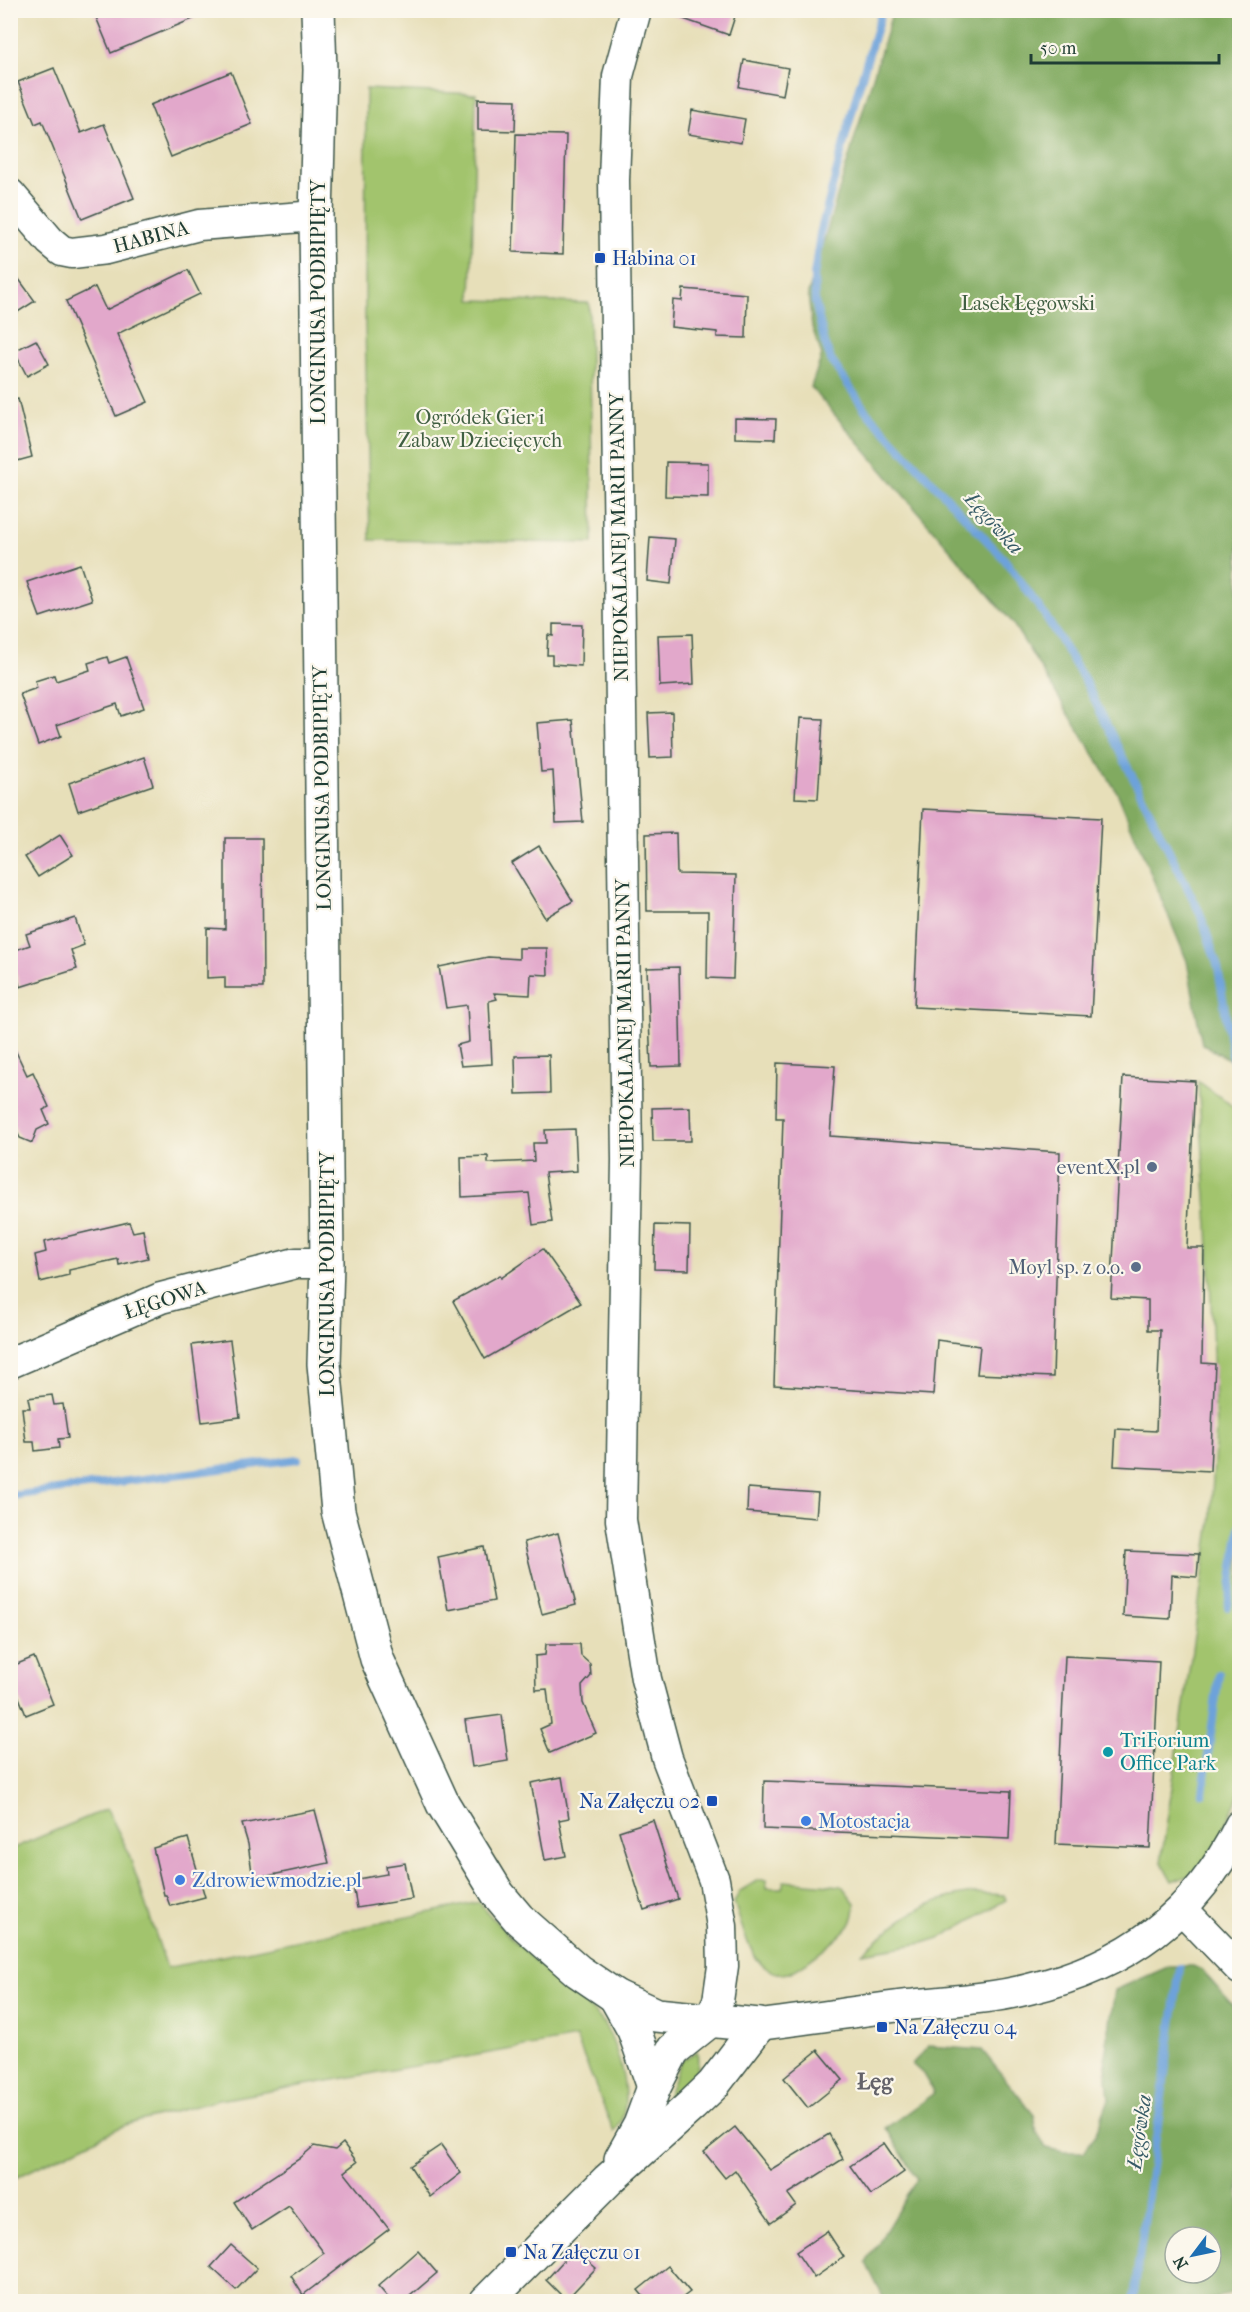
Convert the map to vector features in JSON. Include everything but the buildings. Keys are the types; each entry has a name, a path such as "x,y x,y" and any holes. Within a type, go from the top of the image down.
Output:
{"street":[{"name":"LONGINUSA PODBIPIĘTY","path":"318,10 320,70 316,216 327,1263 324,1364 338,1511 376,1659 443,1804 498,1894 519,1919 578,1971 615,1996 656,2015 708,2022 759,2025 1028,1990 1100,1965 1145,1940 1183,1910 1206,1881 1239,1825"},
{"name":"NIEPOKALANEJ MARII PANNY","path":"636,10 618,76 614,180 627,1160 621,1520 646,1679 668,1758 714,1880 722,1926 723,1966 718,2001 708,2022"},
{"name":"HABINA","path":"10,194 50,241 62,251 72,253 106,249 199,225 316,216"},
{"name":"ŁĘGOWA","path":"10,1363 161,1298 296,1263 327,1263"},
{"path":"1183,1910 1239,1969"},
{"path":"615,1996 638,2040 654,2087"},
{"path":"608,2180 640,2125 654,2087 678,2044 708,2022"},
{"path":"486,2301 608,2180 713,2085 759,2025"}],"green space":[{"name":"Lasek Łęgowski","path":"893,10 1239,11 1239,1065 1202,1044 1187,961 1117,792 1012,622 811,387 822,355 812,327 808,294"},
{"name":"Ogródek Gier i Zabaw Dziecięcych","path":"366,89 476,94 471,300 589,303 593,543 370,540 365,325"},
{"path":"1198,1081 1239,1111 1240,1792 1217,1845 1195,1873 1172,1882 1161,1862 1210,1527 1216,1430 1208,1226"},
{"path":"107,1809 127,1849 167,1968 479,1902 521,1948 601,2019 610,2035 620,2063 625,2094 621,2122 614,2132 576,2038 218,2100 125,2125 11,2180 11,1849"},
{"path":"758,1880 766,1880 767,1888 782,1888 784,1881 842,1886 855,1903 850,1925 830,1944 794,1970 782,1974 771,1971 754,1955 734,1902 740,1891"},
{"path":"974,1893 1004,1895 1006,1900 942,1937 923,1943 862,1953 900,1921 926,1906 940,1900"},
{"path":"1170,1966 1193,1966 1202,1970 1239,2013 1239,2290 1203,2302 885,2301 866,2263 917,2179 886,2128 934,2093 923,2074 912,2064 929,2046 982,2050 1034,2115 1037,2133 1046,2148 1064,2152 1084,2152 1095,2136 1109,2099 1105,2056 1115,1990"},
{"path":"697,2051 697,2071 690,2086 662,2110 681,2061"}],"waterway":[{"name":"Łęgówka","path":"882,10 856,97 820,234 814,276 815,302 825,343 831,360 866,411 1005,560 1046,617 1085,681 1200,913 1218,967 1233,1060"},
{"path":"10,1496 298,1459"},
{"name":"Łęgówka","path":"1228,1607 1240,1527"},
{"name":"Łęgówka","path":"1203,1793 1219,1674"},
{"name":"Łęgówka","path":"1133,2302 1180,1968"}],"place":[{"name":"Habina 01","path":"600,258"},
{"name":"eventX.pl","path":"1152,1167"},
{"name":"Moyl sp. z o.o.","path":"1136,1267"},
{"name":"TriForium Office Park","path":"1108,1752"},
{"name":"Na Załęczu 02","path":"712,1801"},
{"name":"Motostacja","path":"806,1821"},
{"name":"Zdrowiewmodzie.pl","path":"180,1880"},
{"name":"Na Załęczu 04","path":"882,2027"},
{"name":"Na Załęczu 01","path":"511,2252"}],"district":[{"name":"Łęg","path":"875,2082"}]}
